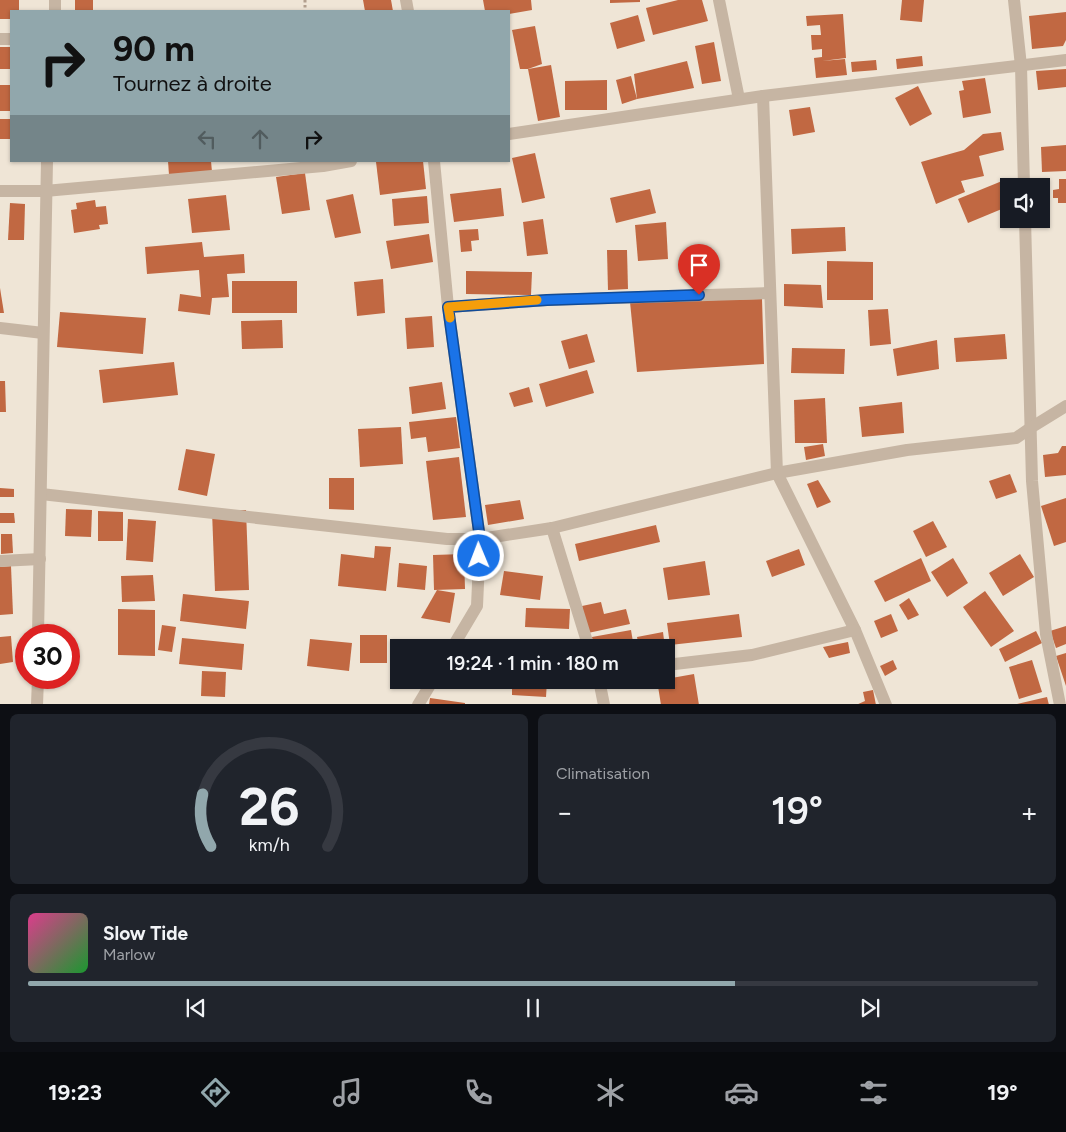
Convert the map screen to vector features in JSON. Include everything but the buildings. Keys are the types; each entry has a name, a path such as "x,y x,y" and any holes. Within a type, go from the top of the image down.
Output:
{"street":[{"path":"719,0 739,99"},
{"path":"1014,0 1021,66 1024,178"},
{"path":"510,134 739,99 1066,60"},
{"path":"763,96 778,473 855,630 886,704"},
{"path":"38,624 47,162"},
{"path":"0,191 45,191 323,166 345,162"},
{"path":"434,162 448,307 480,539 477,606 457,639"},
{"path":"1026,228 1032,481 1046,634 1060,704"},
{"path":"448,307 547,300 770,293"},
{"path":"0,328 43,333"},
{"path":"41,494 447,539 480,539 552,528 778,473 906,450 1016,438 1066,406"},
{"path":"552,528 586,639"},
{"path":"0,561 40,559"},
{"path":"675,664 752,655 855,630"},
{"path":"37,704 38,689"},
{"path":"418,704 427,689"},
{"path":"601,689 604,704"}],"slow traffic":[{"path":"450,318 448,307 537,300"}],"route":[{"path":"479,556 480,539 448,307 547,300 699,295"}]}
